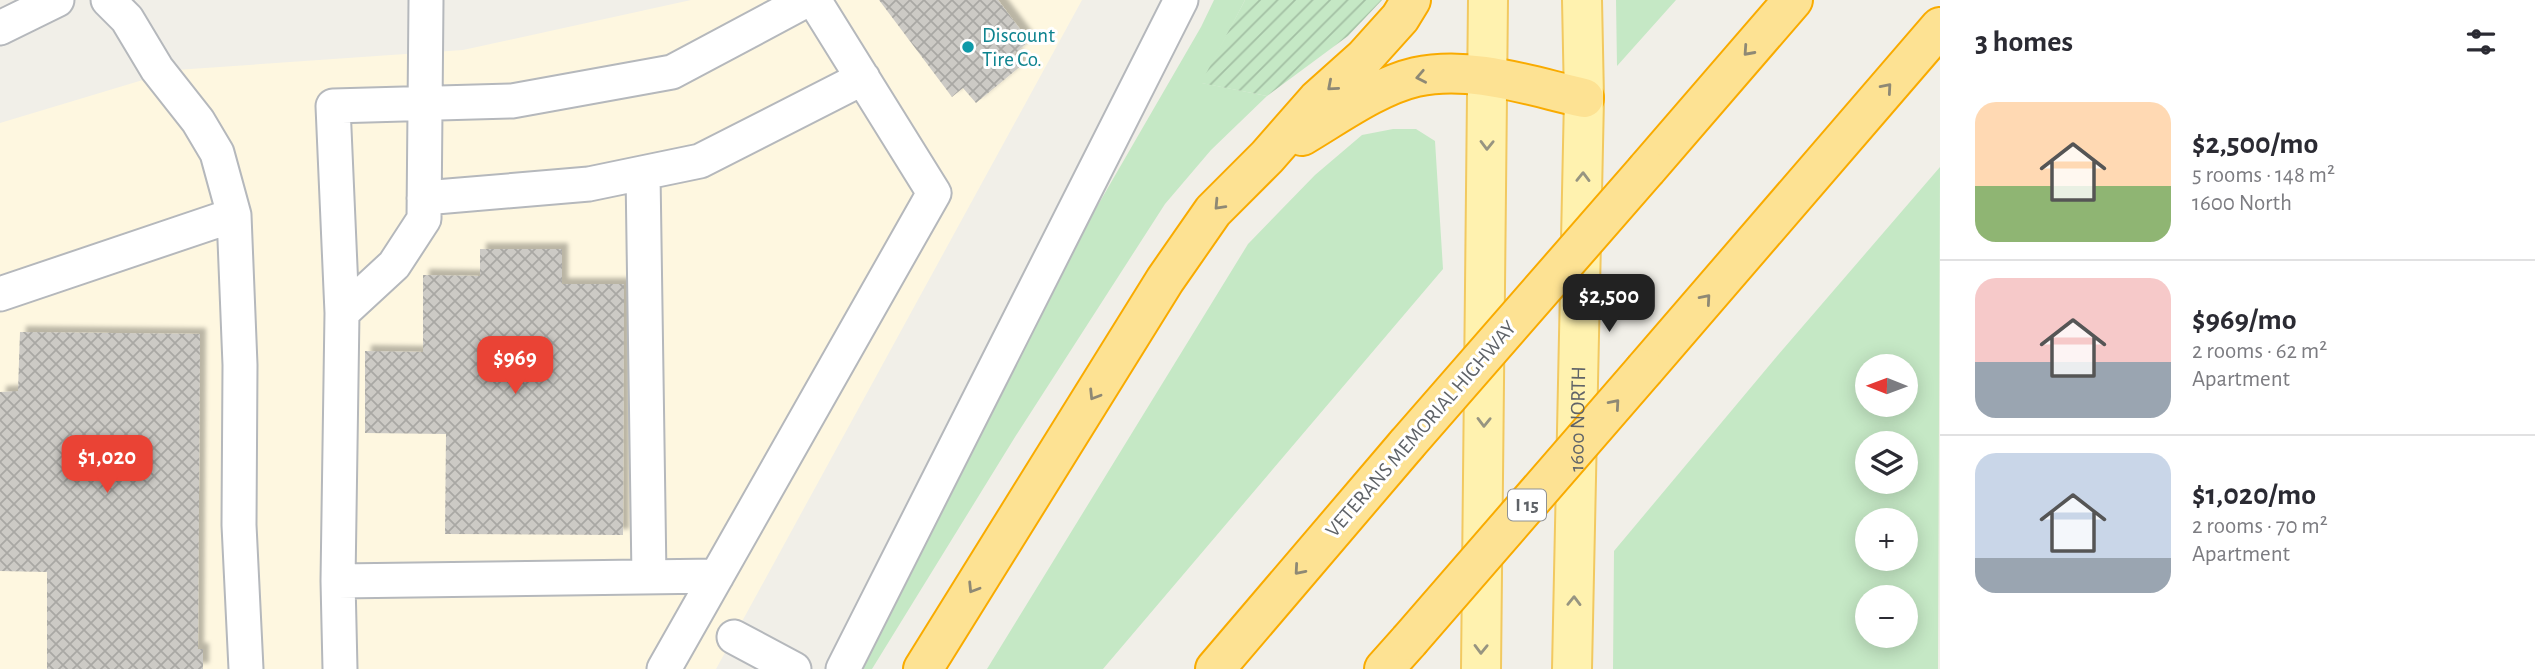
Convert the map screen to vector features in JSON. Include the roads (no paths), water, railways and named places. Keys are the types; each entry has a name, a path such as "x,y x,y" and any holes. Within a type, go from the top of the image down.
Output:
{"highway":[{"path":"923,669 1165,280 1213,211 1267,157 1317,100 1364,58 1400,18 1411,0"},
{"name":"VETERANS MEMORIAL HIGHWAY","path":"1215,669 1793,0"},
{"name":"I 15","path":"1384,669 1940,27"},
{"path":"1267,157 1370,96 1415,77 1456,72 1584,98"}],"main road":[{"path":"1481,669 1488,0"},
{"name":"1600 NORTH","path":"1572,669 1584,98 1581,0"}],"street":[{"path":"0,28 57,0"},
{"path":"108,0 127,19 157,69 198,121 217,153 234,215 240,365 239,525 246,669"},
{"path":"342,313 394,265 424,219 425,0"},
{"path":"340,669 338,581 342,313 332,106 512,102 672,72 807,0"},
{"path":"664,669 934,192 814,0"},
{"path":"843,669 1181,0"},
{"path":"424,198 589,184 700,162 863,78"},
{"path":"643,173 649,577"},
{"path":"0,295 234,215"},
{"path":"338,581 717,576"},
{"path":"734,637 794,669"}],"place":[{"name":"Discount Tire Co.","path":"968,47"}]}
